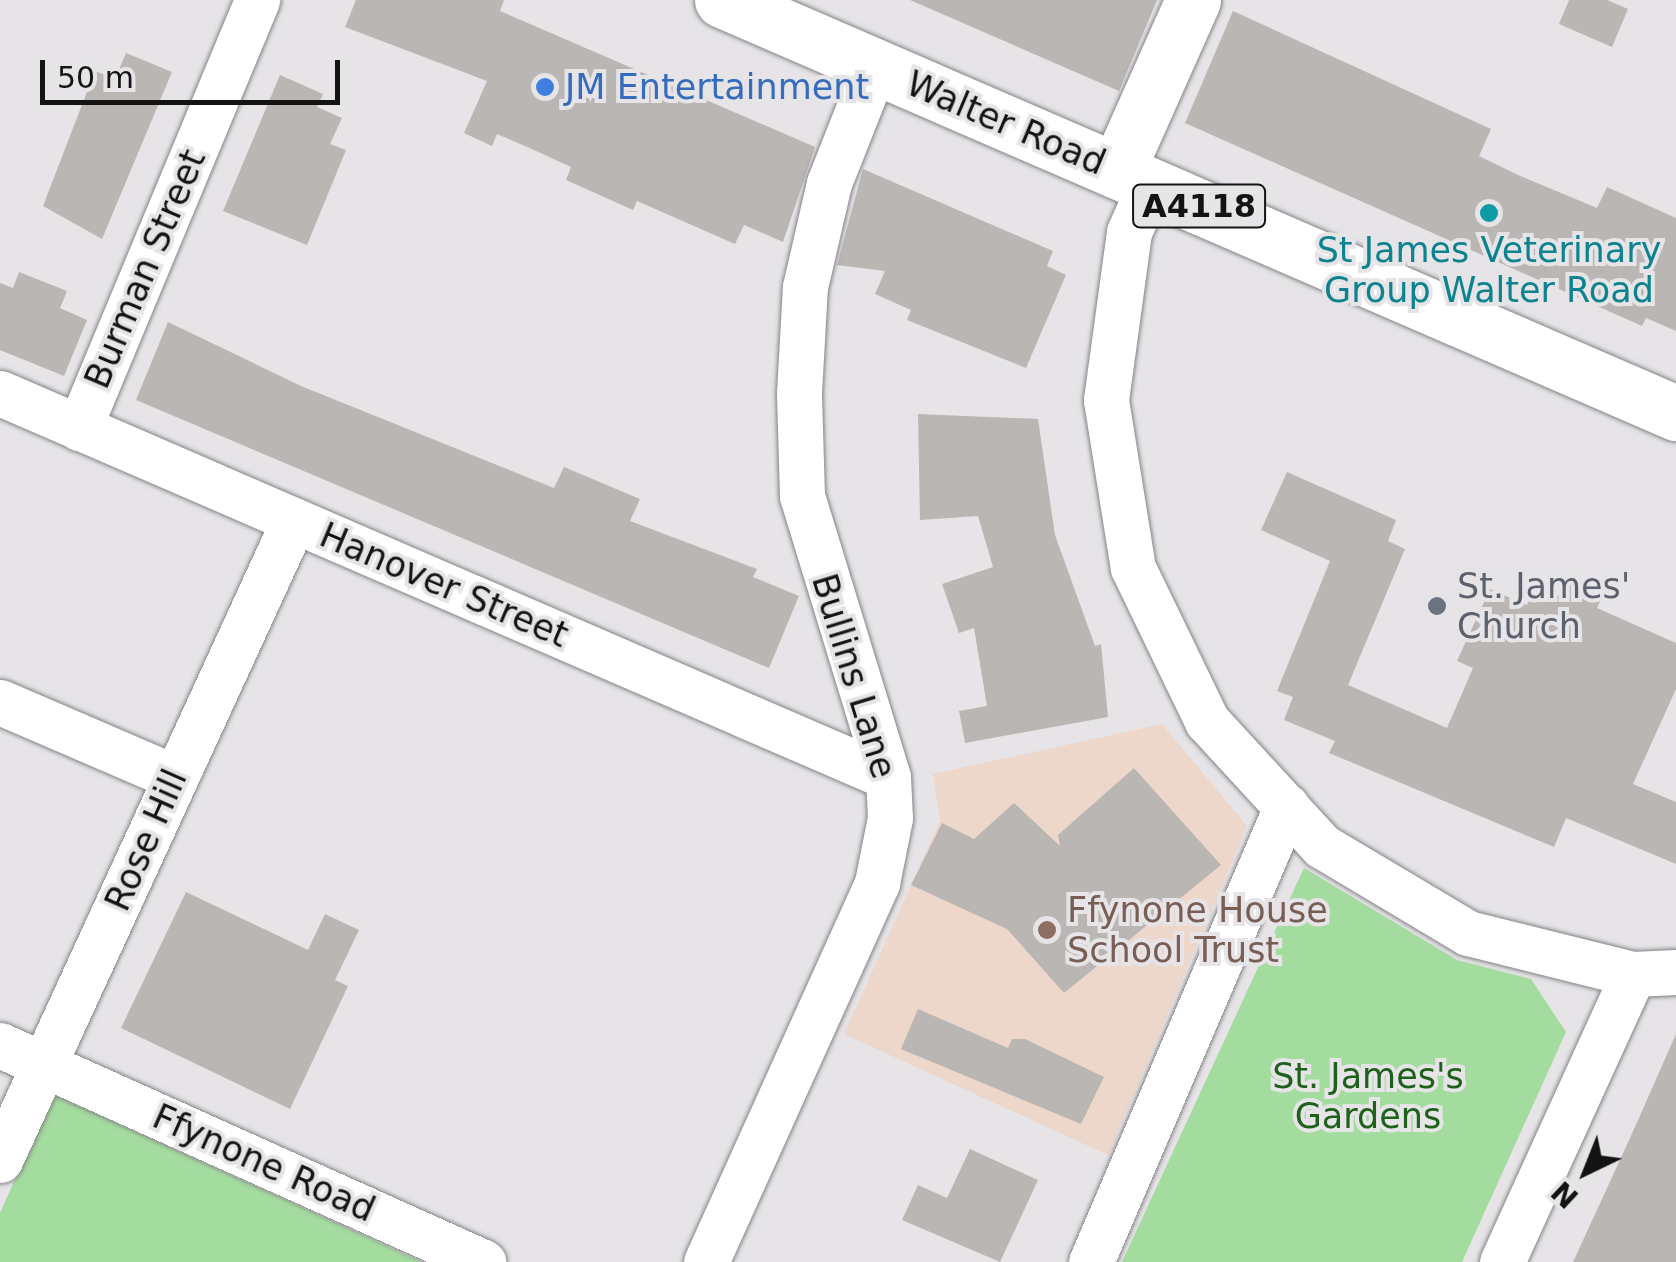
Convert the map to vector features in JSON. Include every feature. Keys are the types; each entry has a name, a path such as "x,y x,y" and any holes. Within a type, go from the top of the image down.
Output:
{"main road":[{"name":"Walter Road","path":"722,0 1676,413"},
{"path":"1134,178 1193,0"}],"street":[{"name":"Burman Street","path":"79,428 257,0"},
{"name":"Bullins Lane","path":"706,1262 877,883 888,777 802,496 799,392 805,287 830,183 875,66"},
{"path":"1134,178 1106,400 1134,568 1207,721 1322,846 1468,933 1654,973 1502,1262"},
{"name":"Hanover Street","path":"0,393 888,777"},
{"name":"Rose Hill","path":"0,1160 294,520"},
{"path":"0,702 174,777"},
{"path":"1092,1262 1286,806"},
{"name":"Ffynone Road","path":"0,1044 483,1262"}],"shaded area":[{"name":"Ffynone House School Trust","path":"1162,724 1247,826 1108,1155 844,1034 940,821 933,774"}],"green space":[{"name":"St. James's Gardens","path":"1304,868 1457,960 1531,979 1566,1032 1462,1262 1122,1262"},
{"path":"53,1094 422,1262 0,1262 0,1213"}],"building":[{"path":"356,0 504,0 500,11 815,147 783,242 744,225 735,244 637,201 633,210 566,180 571,167 534,150 497,134 492,146 464,133 487,81 345,27"},
{"path":"910,0 1157,0 1119,91"},
{"path":"1569,0 1607,0 1628,9 1612,47 1559,24"},
{"path":"1233,11 1491,129 1479,156 1518,175 1597,208 1607,187 1676,218 1676,331 1646,318 1642,326 1185,123"},
{"path":"126,53 172,72 102,239 43,206 95,71 115,79"},
{"path":"280,75 323,94 317,107 342,118 330,144 346,150 307,245 223,211"},
{"path":"863,169 1053,251 1047,266 1066,275 1026,368 907,320 911,310 875,294 885,271 837,265"},
{"path":"19,272 67,291 60,308 87,320 64,376 0,350 0,283 13,288"},
{"path":"168,322 301,386 554,488 564,467 640,499 630,521 757,569 753,577 799,596 769,668 136,400"},
{"path":"918,414 1038,419 1055,535 1095,646 1101,644 1108,717 965,743 959,711 987,706 974,628 959,633 942,584 993,567 978,516 920,520"},
{"path":"1287,472 1396,520 1388,541 1405,549 1348,685 1447,728 1473,668 1457,661 1490,589 1527,605 1536,586 1558,596 1568,574 1605,591 1597,608 1676,643 1676,689 1633,784 1676,802 1676,864 1566,818 1554,847 1329,753 1335,741 1284,720 1293,697 1277,691 1330,561 1261,530"},
{"path":"1134,768 1221,865 1064,993 1007,929 911,885 942,823 974,839 1014,803 1060,846 1058,835"},
{"path":"186,892 308,950 325,914 359,930 335,980 348,986 290,1109 121,1028"},
{"path":"918,1009 1008,1048 1012,1039 1025,1039 1104,1077 1081,1124 901,1049"},
{"path":"1676,1034 1676,1262 1573,1262 1631,1136"},
{"path":"970,1149 1038,1180 1000,1262 902,1220 918,1185 947,1198"}],"place":[{"name":"JM Entertainment","path":"545,87"},
{"name":"St James Veterinary Group Walter Road","path":"1489,213"},
{"name":"St. James' Church","path":"1437,606"},
{"name":"Ffynone House School Trust","path":"1047,930"}]}
